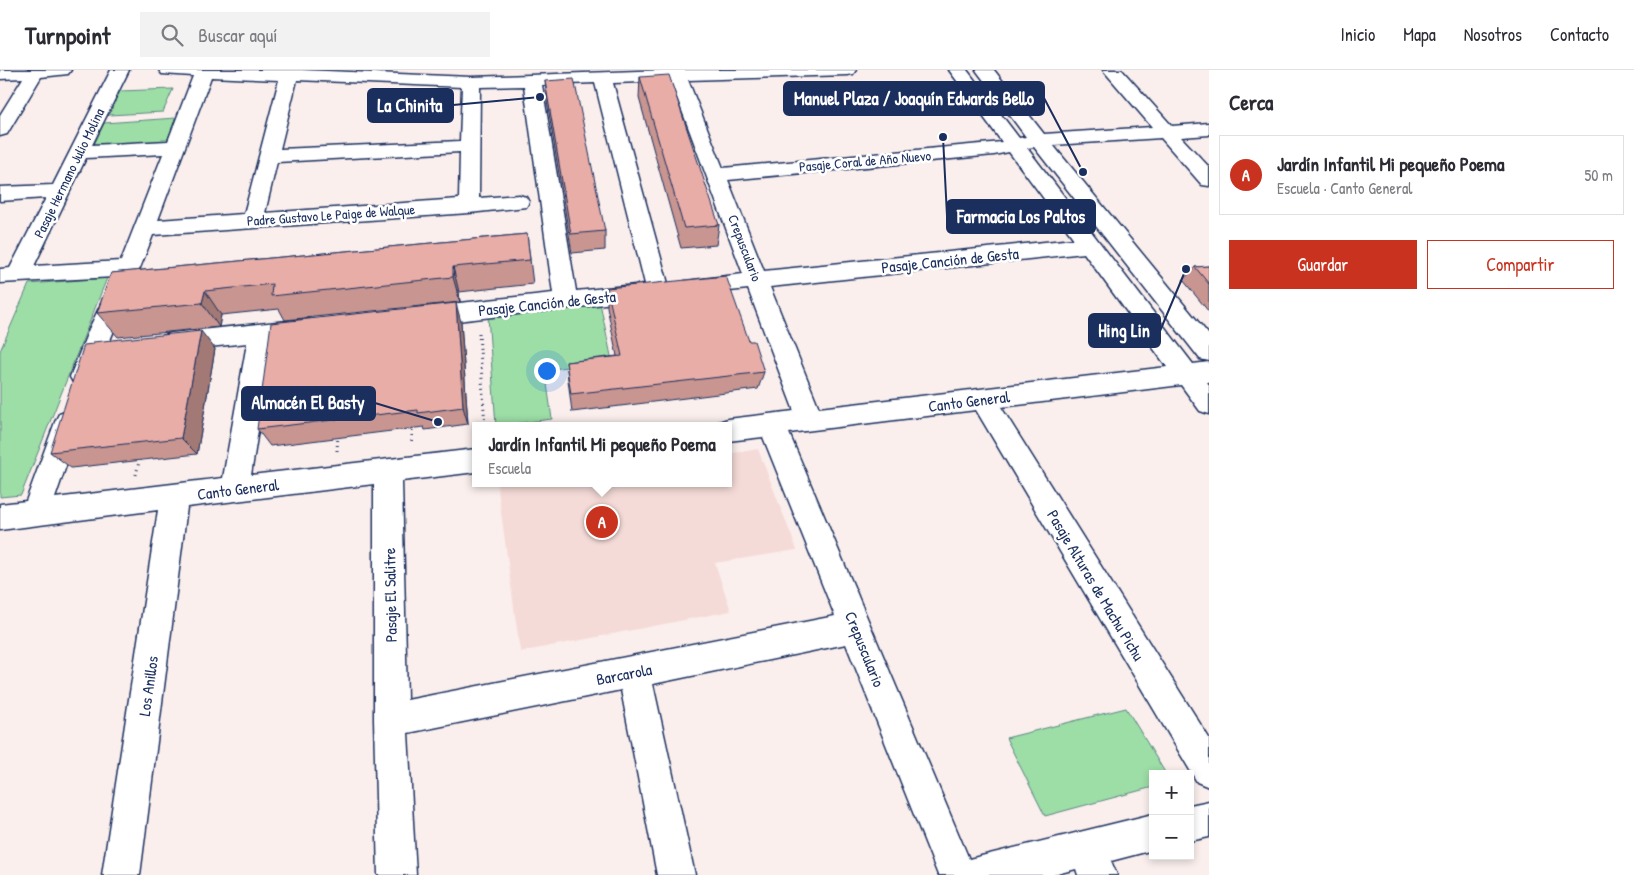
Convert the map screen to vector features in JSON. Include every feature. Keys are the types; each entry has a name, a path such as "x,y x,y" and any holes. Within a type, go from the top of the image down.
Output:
{"street":[{"path":"0,74 62,70"},
{"name":"Pasaje Hermano Julio Molina","path":"9,276 60,191 120,70"},
{"path":"168,70 471,82 500,76 532,81 603,79 676,73 847,70"},
{"path":"958,70 1091,245 1198,374 1209,404"},
{"path":"985,70 1038,140 1209,352"},
{"path":"1112,70 1209,180"},
{"path":"36,513 92,351 129,268 204,71"},
{"path":"0,130 35,72"},
{"name":"Crepusculario","path":"676,73 810,420"},
{"path":"254,220 289,75"},
{"path":"603,79 658,291"},
{"path":"532,81 566,301"},
{"path":"469,206 471,82"},
{"name":"Pasaje Coral de Año Nuevo","path":"716,175 994,149 1038,140 1209,130"},
{"path":"269,156 470,146"},
{"path":"80,152 175,147"},
{"path":"0,194 60,191"},
{"name":"Padre Gustavo Le Paige de Walque","path":"144,228 519,202"},
{"name":"Pasaje Canción de Gesta","path":"403,318 1091,245"},
{"path":"9,276 129,268"},
{"path":"150,345 327,326"},
{"path":"235,489 261,333"},
{"path":"92,351 121,348"},
{"name":"Canto General","path":"732,430 1198,374"},
{"name":"Pasaje Alturas de Machu Pichu","path":"983,400 1209,770"},
{"name":"Crepusculario","path":"772,425 957,875"},
{"name":"Canto General","path":"0,518 472,461"},
{"name":"Pasaje El Salitre","path":"396,875 391,720 400,470"},
{"name":"Los Anillos","path":"121,875 174,497"},
{"name":"Barcarola","path":"391,720 856,627"},
{"path":"634,672 676,875"},
{"path":"1194,822 1209,818"},
{"path":"977,875 1091,862 1149,834"}],"path":[{"path":"477,310 485,422"},
{"path":"400,470 412,421"},
{"path":"335,478 338,430"},
{"path":"129,502 141,455"}],"shaded area":[{"path":"758,449 797,550 715,563 731,611 520,652 498,487 732,487 732,453"}],"green space":[{"path":"173,89 163,112 109,115 120,91"},
{"path":"176,118 166,144 92,149 104,123"},
{"path":"107,278 21,495 0,497 0,351 29,284"},
{"path":"600,303 612,361 545,370 552,419 528,422 496,422 488,316"},
{"path":"1126,708 1164,770 1149,770 1149,788 1045,816 1006,738"}],"building":[{"path":"669,75 719,225 684,228 640,77"},
{"path":"574,79 605,231 571,234 545,81"},
{"path":"527,234 530,260 453,267 453,277 271,296 272,284 205,291 202,303 97,313 111,273"},
{"path":"1209,266 1209,284 1195,267"},
{"path":"726,276 749,341 754,341 764,372 571,394 566,362 622,356 607,288"},
{"path":"456,303 463,407 418,413 418,410 257,429 271,323"},
{"path":"201,331 181,438 50,452 84,345 93,344 93,342"}],"place":[{"name":"La Chinita","path":"540,97"},
{"name":"Farmacia Los Paltos","path":"943,137"},
{"name":"Manuel Plaza / Joaquín Edwards Bello","path":"1083,172"},
{"name":"Hing Lin","path":"1186,269"},
{"name":"Almacén El Basty","path":"438,422"},
{"name":"Jardín Infantil Mi pequeño Poema","path":"602,522"}]}
